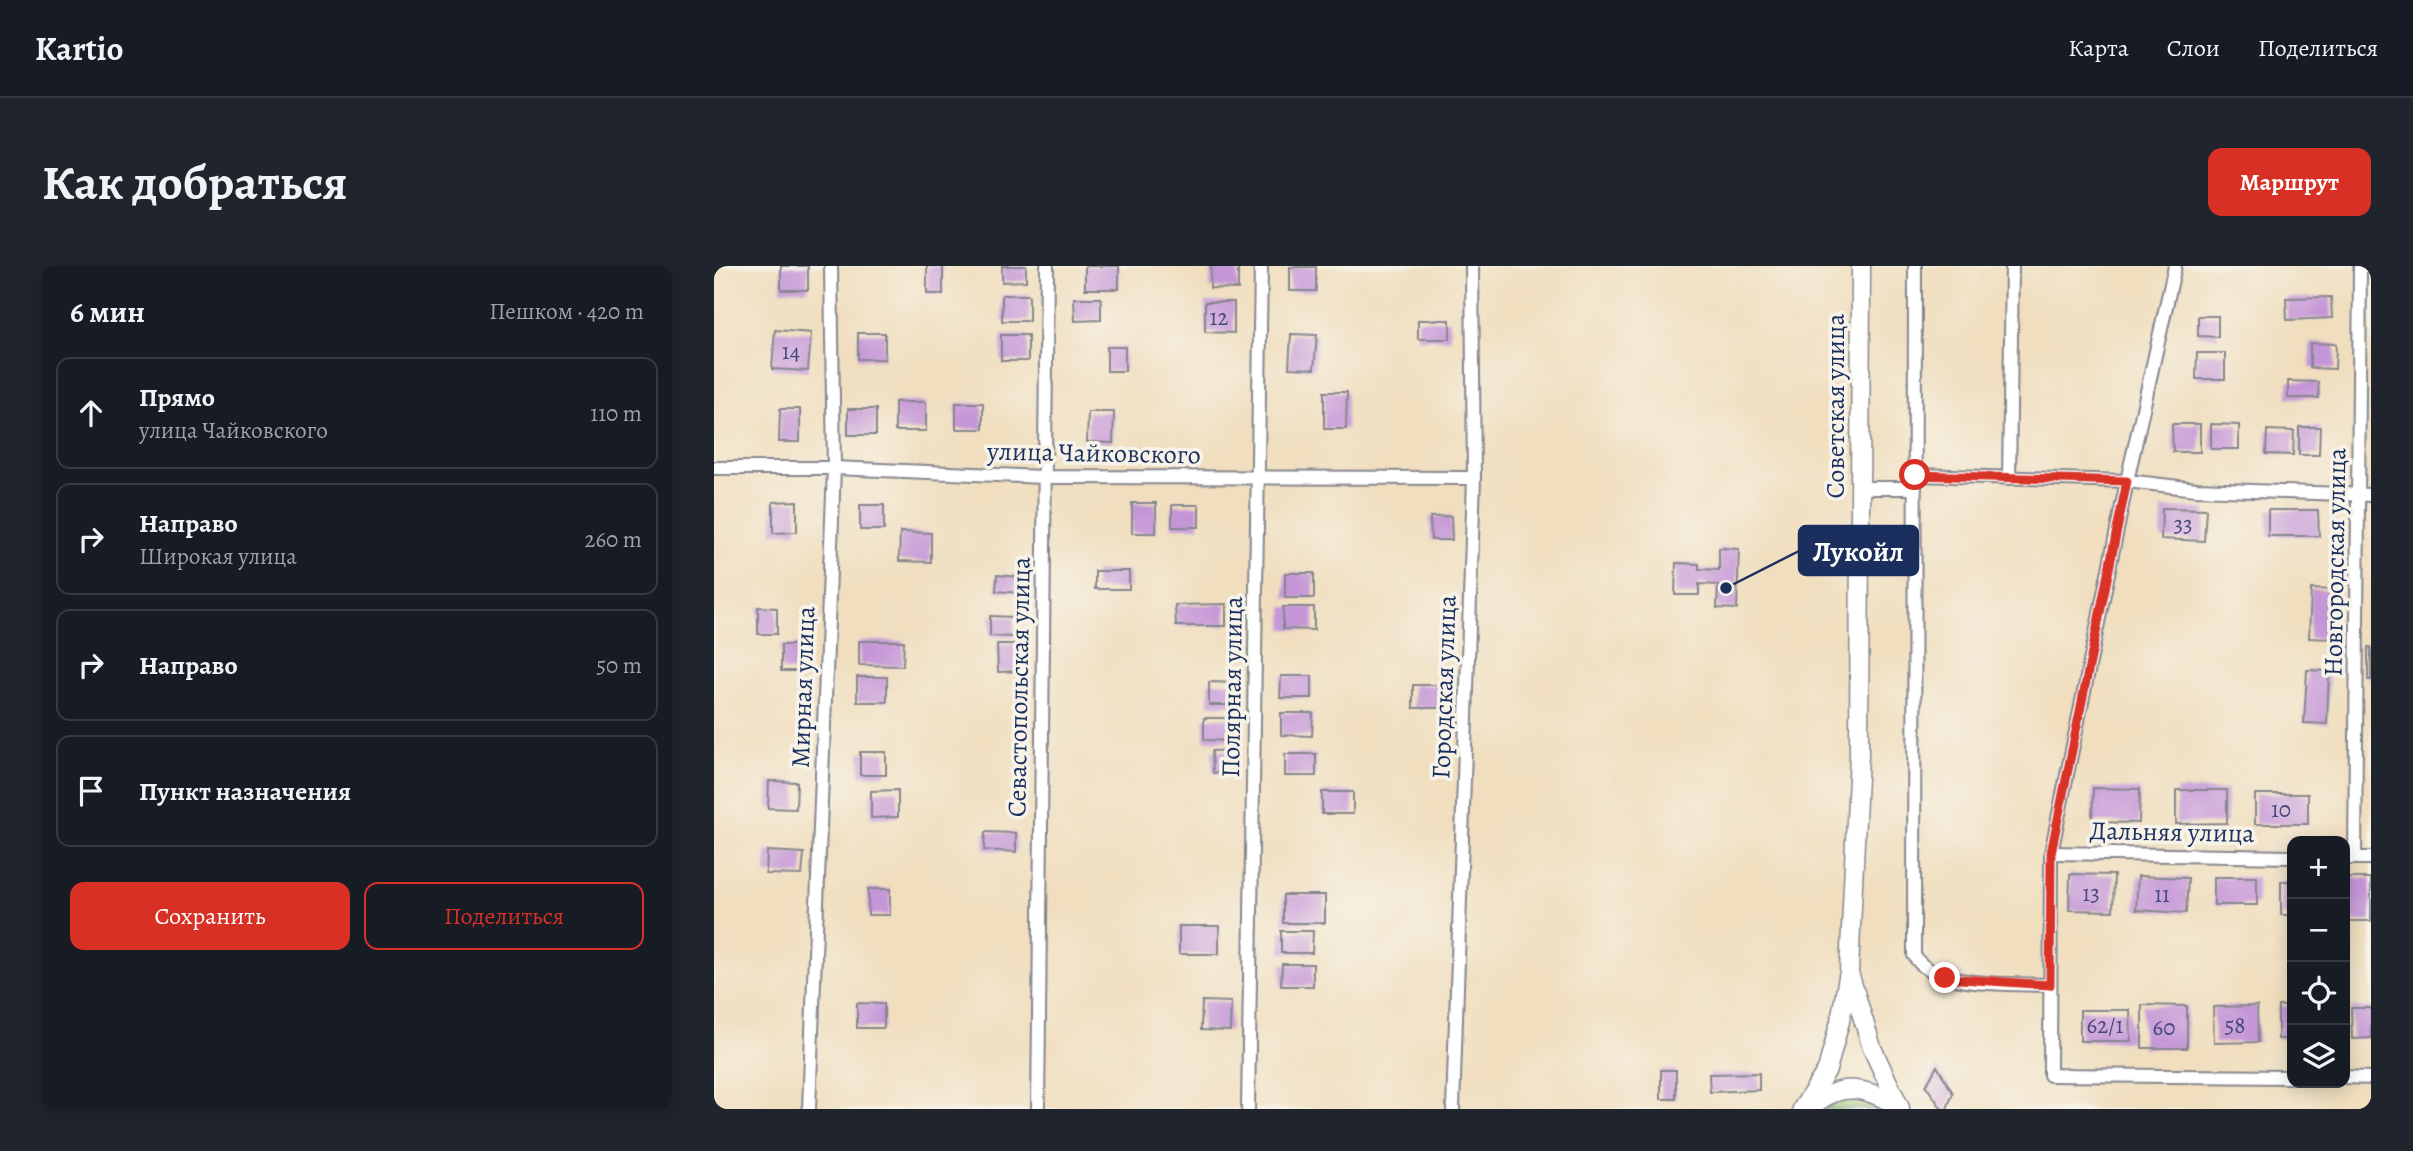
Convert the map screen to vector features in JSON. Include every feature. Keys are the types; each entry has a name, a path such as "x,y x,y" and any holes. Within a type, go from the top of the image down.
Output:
{"main road":[{"name":"Советская улица","path":"1849,972 1859,755 1861,266"},
{"path":"1849,972 1872,1048 1900,1108"},
{"path":"1802,1109 1826,1070 1840,1021 1849,972"},
{"path":"1809,1109 1823,1096 1851,1088 1877,1093 1900,1108"}],"street":[{"name":"Мирная улица","path":"810,1109 834,468 831,266"},
{"name":"Севастопольская улица","path":"1038,1109 1047,266"},
{"name":"Полярная улица","path":"1248,1109 1261,266"},
{"name":"Городская улица","path":"1453,1109 1474,478 1472,266"},
{"path":"1916,266 1914,955 1919,966 1945,978 2050,985"},
{"path":"2009,478 2012,266"},
{"path":"2175,266 2127,481 2051,853 2050,1075 2287,1077"},
{"name":"Новгородская улица","path":"2350,858 2365,495 2360,266"},
{"name":"улица Чайковского","path":"714,468 834,468 1044,477 1474,478"},
{"path":"1862,488 1915,481 2009,478 2127,481 2196,489 2365,495"},
{"name":"Дальняя улица","path":"2051,853 2287,857"},
{"path":"2350,858 2371,858"},
{"path":"2350,1077 2371,1078"}],"green space":[{"path":"1845,1098 1865,1099 1882,1109 1822,1109"}],"building":[{"path":"781,266 808,266 808,290 781,290"},
{"path":"927,266 943,266 943,294 927,294"},
{"path":"1002,266 1026,266 1026,281 1002,282"},
{"path":"1085,266 1119,266 1119,289 1085,289"},
{"path":"1211,266 1238,266 1238,289 1210,288"},
{"path":"1290,267 1316,267 1316,291 1290,291"},
{"path":"1002,295 1029,295 1029,321 1002,321"},
{"path":"2331,297 2332,318 2287,320 2286,298"},
{"path":"1074,298 1101,298 1101,320 1075,321"},
{"path":"1205,302 1234,302 1234,333 1205,332"},
{"path":"2198,316 2218,316 2218,337 2198,336"},
{"path":"1418,320 1450,320 1450,339 1418,339"},
{"path":"775,330 811,333 808,371 772,369"},
{"path":"858,333 885,333 885,359 858,359"},
{"path":"1291,334 1317,335 1314,369 1289,368"},
{"path":"1001,335 1028,335 1028,361 1001,361"},
{"path":"2310,343 2336,344 2335,369 2310,368"},
{"path":"1107,347 1125,347 1125,371 1107,371"},
{"path":"2197,353 2225,353 2225,379 2196,379"},
{"path":"2288,381 2318,382 2319,398 2288,398"},
{"path":"1324,392 1347,392 1346,429 1324,429"},
{"path":"895,402 926,402 926,431 895,431"},
{"path":"956,403 983,403 983,429 956,429"},
{"path":"780,409 800,409 800,442 779,442"},
{"path":"848,409 876,409 876,435 848,435"},
{"path":"1088,412 1114,412 1113,443 1087,442"},
{"path":"2172,424 2200,424 2200,452 2173,452"},
{"path":"2211,424 2239,425 2239,449 2211,449"},
{"path":"2299,427 2320,427 2319,455 2299,455"},
{"path":"2267,430 2294,431 2293,455 2266,454"},
{"path":"797,501 797,532 773,533 773,502"},
{"path":"1132,503 1156,503 1156,533 1132,533"},
{"path":"860,505 884,505 884,530 860,530"},
{"path":"1172,505 1199,505 1199,527 1172,527"},
{"path":"2162,508 2206,509 2204,541 2161,539"},
{"path":"2268,510 2318,510 2319,536 2268,536"},
{"path":"1451,516 1452,540 1431,540 1430,517"},
{"path":"900,532 931,533 931,562 899,561"},
{"path":"1719,548 1739,549 1737,609 1717,608 1718,585 1699,584 1699,595 1675,595 1676,563 1699,564 1699,569 1719,570"},
{"path":"1095,571 1129,571 1129,589 1095,589"},
{"path":"1285,573 1314,573 1314,598 1285,598"},
{"path":"997,575 1021,577 1020,593 996,591"},
{"path":"2311,589 2336,590 2334,639 2309,638"},
{"path":"1226,604 1226,626 1176,626 1175,605"},
{"path":"758,607 777,608 777,634 758,634"},
{"path":"1283,607 1314,607 1314,630 1283,629"},
{"path":"990,616 1014,617 1014,637 990,636"},
{"path":"859,641 904,641 903,666 859,665"},
{"path":"997,644 1022,644 1023,671 998,672"},
{"path":"781,645 805,645 805,671 781,671"},
{"path":"2368,647 2371,647 2371,680 2368,680"},
{"path":"2307,670 2329,671 2327,724 2304,723"},
{"path":"1281,676 1312,676 1312,698 1280,698"},
{"path":"857,677 887,677 887,702 857,702"},
{"path":"1209,682 1240,683 1240,705 1209,705"},
{"path":"1413,685 1446,685 1446,708 1413,708"},
{"path":"1281,713 1313,713 1312,736 1281,735"},
{"path":"1204,718 1235,718 1235,741 1204,740"},
{"path":"1235,750 1236,771 1213,773 1212,751"},
{"path":"860,752 886,752 886,775 860,775"},
{"path":"1285,754 1316,754 1316,776 1285,776"},
{"path":"769,781 797,782 796,809 768,808"},
{"path":"2093,788 2140,789 2139,823 2092,822"},
{"path":"898,790 898,817 871,818 871,791"},
{"path":"2176,790 2227,790 2227,823 2176,824"},
{"path":"1322,792 1353,792 1353,814 1322,814"},
{"path":"2255,794 2308,794 2308,824 2255,824"},
{"path":"985,832 1016,833 1016,852 984,850"},
{"path":"767,851 804,853 802,875 766,874"},
{"path":"2070,874 2114,875 2113,911 2069,910"},
{"path":"2138,876 2188,878 2186,913 2136,910"},
{"path":"2214,877 2257,877 2257,905 2214,905"},
{"path":"2350,878 2371,878 2371,921 2350,921"},
{"path":"2281,881 2287,881 2287,915 2281,915"},
{"path":"868,889 890,889 890,915 868,915"},
{"path":"1283,895 1325,895 1325,923 1283,923"},
{"path":"1179,926 1219,926 1219,954 1179,954"},
{"path":"1281,931 1313,931 1312,953 1281,953"},
{"path":"1282,964 1313,964 1313,986 1281,986"},
{"path":"1202,1001 1231,1002 1230,1031 1201,1030"},
{"path":"857,1003 884,1004 884,1028 857,1028"},
{"path":"2142,1005 2187,1006 2187,1048 2142,1048"},
{"path":"2257,1006 2258,1042 2214,1043 2213,1007"},
{"path":"2278,1006 2287,1006 2287,1039 2278,1039"},
{"path":"2351,1008 2371,1008 2371,1038 2352,1039"},
{"path":"2080,1010 2130,1010 2131,1041 2080,1041"},
{"path":"1937,1066 1953,1093 1947,1109 1942,1109 1926,1086"},
{"path":"1661,1070 1676,1070 1676,1099 1661,1099"},
{"path":"1759,1073 1759,1090 1710,1092 1709,1074"}],"place":[{"name":"Лукойл","path":"1726,588"}],"route":[{"path":"1915,475 2127,481 2051,853 2050,985 1945,978"}]}
